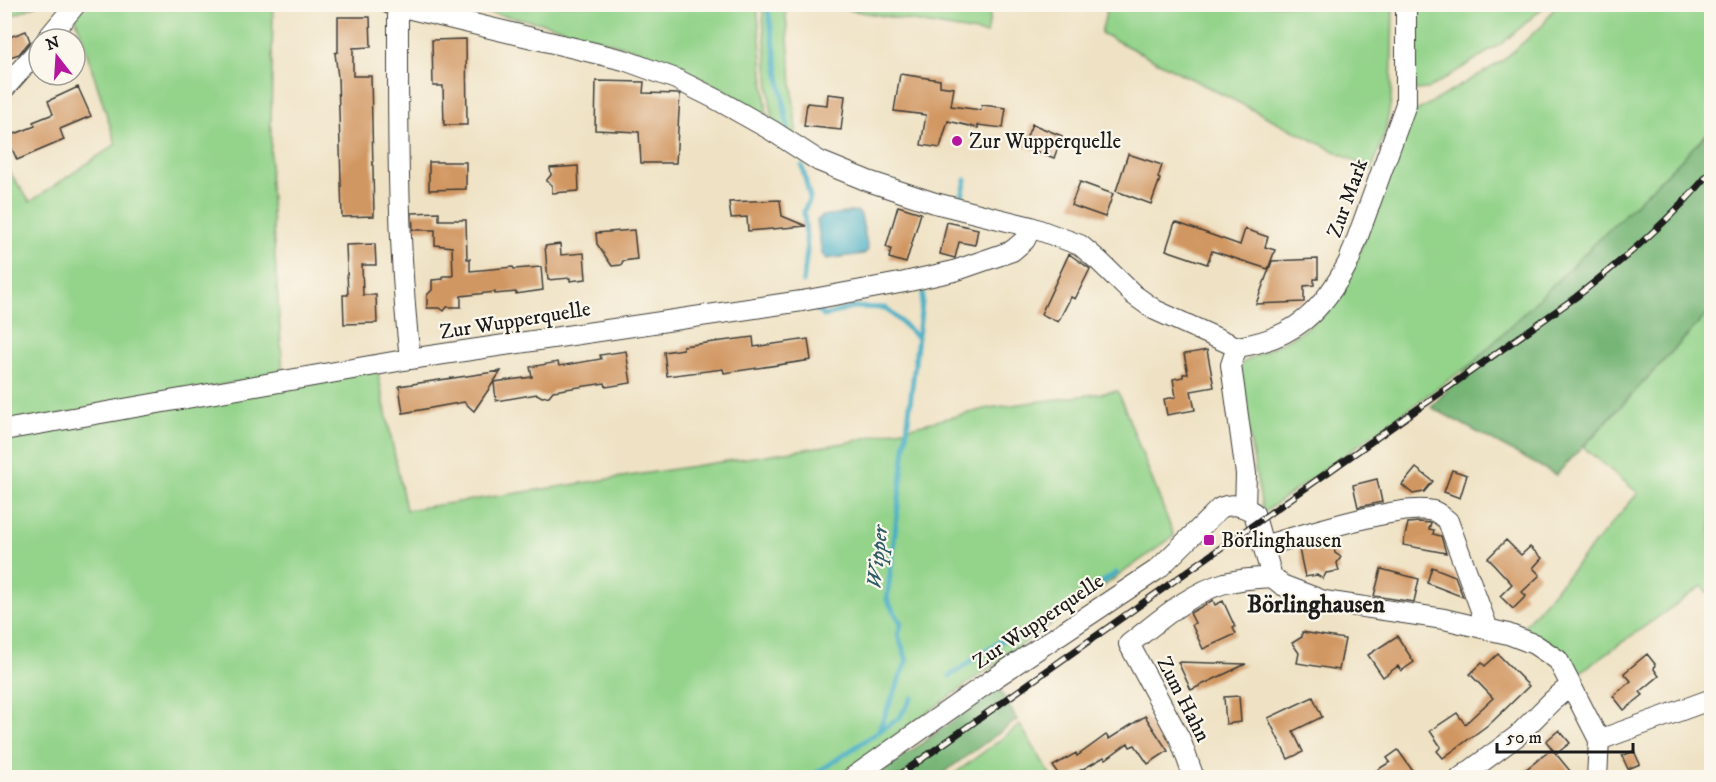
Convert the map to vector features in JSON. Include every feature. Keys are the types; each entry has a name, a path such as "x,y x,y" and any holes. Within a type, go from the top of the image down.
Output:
{"street":[{"path":"57,27 76,4"},
{"name":"Zur Mark","path":"1237,347 1258,344 1304,321 1324,303 1338,284 1349,261 1406,104 1406,4"},
{"path":"410,359 405,316 398,171 394,6 624,60 676,79 771,130 819,161 868,181 935,203 1031,227 1080,245 1134,295 1155,310 1237,347 1231,365 1246,474 1245,508 1254,513 1272,577 1282,585 1324,601 1488,628 1534,644 1558,660 1599,740 1597,777"},
{"path":"4,89 27,63"},
{"name":"Zur Wupperquelle","path":"4,430 410,359 802,301 905,282 954,271 1012,251 1025,240 1031,227"},
{"name":"Zur Wupperquelle","path":"852,777 1158,569 1220,508 1231,504 1245,508"},
{"path":"1263,546 1391,513 1411,509 1434,511 1448,521 1488,628"},
{"name":"Zum Hahn","path":"1194,777 1180,739 1129,644 1201,593 1224,584 1251,578 1272,577"},
{"path":"1460,777 1517,736 1571,685"},
{"path":"1599,740 1712,699"}],"green space":[{"path":"5,4 37,4 37,5 5,19"},
{"path":"81,4 273,5 270,184 283,374 5,425 5,171 8,170 30,202 116,144 87,54 87,27 78,27 74,13"},
{"path":"447,5 757,5 767,117 719,87 638,51 547,24"},
{"path":"762,5 785,5 797,140 772,124"},
{"path":"821,5 992,5 987,34"},
{"path":"1108,5 1393,5 1391,101 1385,132 1372,170 1101,33"},
{"path":"1417,5 1546,5 1504,42 1428,89 1414,90"},
{"path":"1556,5 1711,5 1711,130 1474,362 1263,513 1238,372 1242,363 1296,335 1339,300 1413,113 1501,62 1543,25"},
{"path":"1711,130 1711,310 1556,475 1431,407 1474,362"},
{"path":"1711,310 1711,597 1702,586 1576,675 1562,651 1523,627 1638,493 1583,447"},
{"path":"377,369 406,510 845,443 989,408 1118,391 1174,536 837,777 5,778 5,433"},
{"path":"999,688 1017,720 937,777 875,777"},
{"path":"1020,725 1052,777 950,777"}],"water":[{"path":"857,211 861,215 868,250 864,254 826,259 822,254 817,221 822,216"}],"building":[{"path":"338,17 370,17 371,47 353,48 353,76 371,76 374,216 342,217 338,77 335,53 338,52"},
{"path":"26,31 27,45 19,54 4,59 4,39"},
{"path":"466,39 467,125 444,125 443,86 433,86 432,40"},
{"path":"900,74 940,80 940,86 954,88 951,106 981,110 982,105 1006,108 1003,128 978,125 978,128 948,121 940,148 921,145 926,115 894,111"},
{"path":"596,81 644,82 643,93 680,94 676,163 641,163 639,132 595,130"},
{"path":"78,87 91,116 60,129 64,140 17,160 7,137 35,126 33,122 53,114 48,101"},
{"path":"828,94 845,96 841,130 804,126 807,103 827,105"},
{"path":"1032,124 1062,136 1054,158 1023,146"},
{"path":"1128,154 1162,165 1158,178 1160,179 1151,204 1116,191"},
{"path":"429,162 466,162 466,189 429,190"},
{"path":"578,166 579,191 552,193 552,185 546,181 551,175 550,168"},
{"path":"1080,182 1113,194 1105,217 1071,205"},
{"path":"780,200 782,216 806,226 748,231 747,217 731,218 729,202"},
{"path":"898,206 921,213 906,263 889,258 891,249 886,247"},
{"path":"439,212 439,220 466,220 467,259 470,259 470,271 541,267 543,290 516,294 516,292 495,294 495,292 461,296 461,307 447,307 444,311 440,308 427,308 427,295 432,290 432,280 443,279 443,276 453,276 452,247 435,245 435,230 413,230 412,213"},
{"path":"947,222 978,229 975,245 959,242 955,258 940,254"},
{"path":"1175,222 1240,245 1245,229 1268,237 1265,247 1275,250 1268,269 1212,251 1207,264 1166,250"},
{"path":"634,230 637,259 623,261 621,265 612,266 597,244 596,233"},
{"path":"375,244 376,265 362,265 363,295 376,295 377,323 344,324 343,295 348,295 346,245"},
{"path":"560,244 561,255 584,253 586,279 548,280 545,246"},
{"path":"1069,254 1090,269 1075,299 1071,297 1058,322 1041,314"},
{"path":"1318,259 1318,279 1314,279 1314,285 1304,286 1304,302 1256,304 1272,261"},
{"path":"753,337 754,347 808,339 811,360 724,373 723,369 667,376 664,352 683,349 683,346"},
{"path":"1207,350 1214,387 1191,391 1195,410 1167,415 1164,399 1176,397 1173,379 1188,374 1184,354"},
{"path":"626,351 631,383 606,387 605,383 553,391 549,396 542,397 537,394 496,401 494,382 532,377 530,367 558,362 559,366 601,359 600,355"},
{"path":"501,371 474,411 464,402 403,413 399,386"},
{"path":"1416,468 1433,481 1424,492 1413,494 1402,485"},
{"path":"1452,470 1467,475 1460,498 1444,492"},
{"path":"1377,479 1382,502 1358,507 1353,485"},
{"path":"1408,523 1431,523 1429,529 1434,530 1433,534 1441,536 1446,553 1403,545"},
{"path":"1506,540 1521,555 1530,547 1542,558 1533,568 1540,575 1522,592 1526,596 1513,609 1500,596 1512,584 1488,558"},
{"path":"1333,543 1335,553 1341,557 1337,563 1339,571 1326,573 1323,579 1317,575 1305,577 1299,549"},
{"path":"1432,567 1455,576 1463,597 1427,583"},
{"path":"1381,569 1419,579 1414,602 1374,596"},
{"path":"1213,600 1215,605 1223,601 1236,634 1203,649 1192,625 1195,623 1190,613"},
{"path":"1302,632 1345,639 1339,670 1297,663 1299,653 1292,643 1302,637"},
{"path":"1397,636 1414,662 1401,671 1398,666 1383,677 1368,655"},
{"path":"1498,654 1529,686 1492,722 1443,758 1437,751 1441,747 1430,731 1457,713 1465,724 1493,698 1470,674 1482,663 1485,666"},
{"path":"1647,654 1655,664 1654,669 1659,676 1640,692 1643,695 1624,710 1613,696 1631,681 1624,673"},
{"path":"1178,662 1246,664 1191,690"},
{"path":"1239,696 1241,722 1226,724 1224,697"},
{"path":"1313,697 1322,717 1293,731 1303,752 1288,759 1268,718"},
{"path":"1145,716 1168,751 1148,764 1135,745 1130,747 1128,743 1106,759 1104,757 1069,777 1060,777 1053,766 1076,753 1077,756 1106,735 1109,739"},
{"path":"1559,730 1570,743 1556,754 1546,741"},
{"path":"1552,749 1575,777 1516,777"},
{"path":"1398,750 1417,777 1366,777 1390,762 1387,758"},
{"path":"1634,751 1640,764 1628,769 1622,756"}],"waterway":[{"path":"767,4 788,129"},
{"path":"802,166 810,198 804,211 807,251 803,282"},
{"name":"Wipper","path":"962,196 966,180"},
{"name":"Wipper","path":"809,778 878,732 907,661 898,635 901,623 887,600 923,294"},
{"path":"816,309 824,316 853,307 886,308 918,338"},
{"path":"950,676 1000,641 1023,636 1116,573"},
{"path":"878,732 899,718 912,698"}],"railway":[{"path":"895,778 1576,297 1647,237 1681,205 1712,170"}],"place":[{"name":"Zur Wupperquelle","path":"957,141"},
{"name":"Börlinghausen","path":"1209,540"}],"district":[{"name":"Börlinghausen","path":"1316,604"}]}
